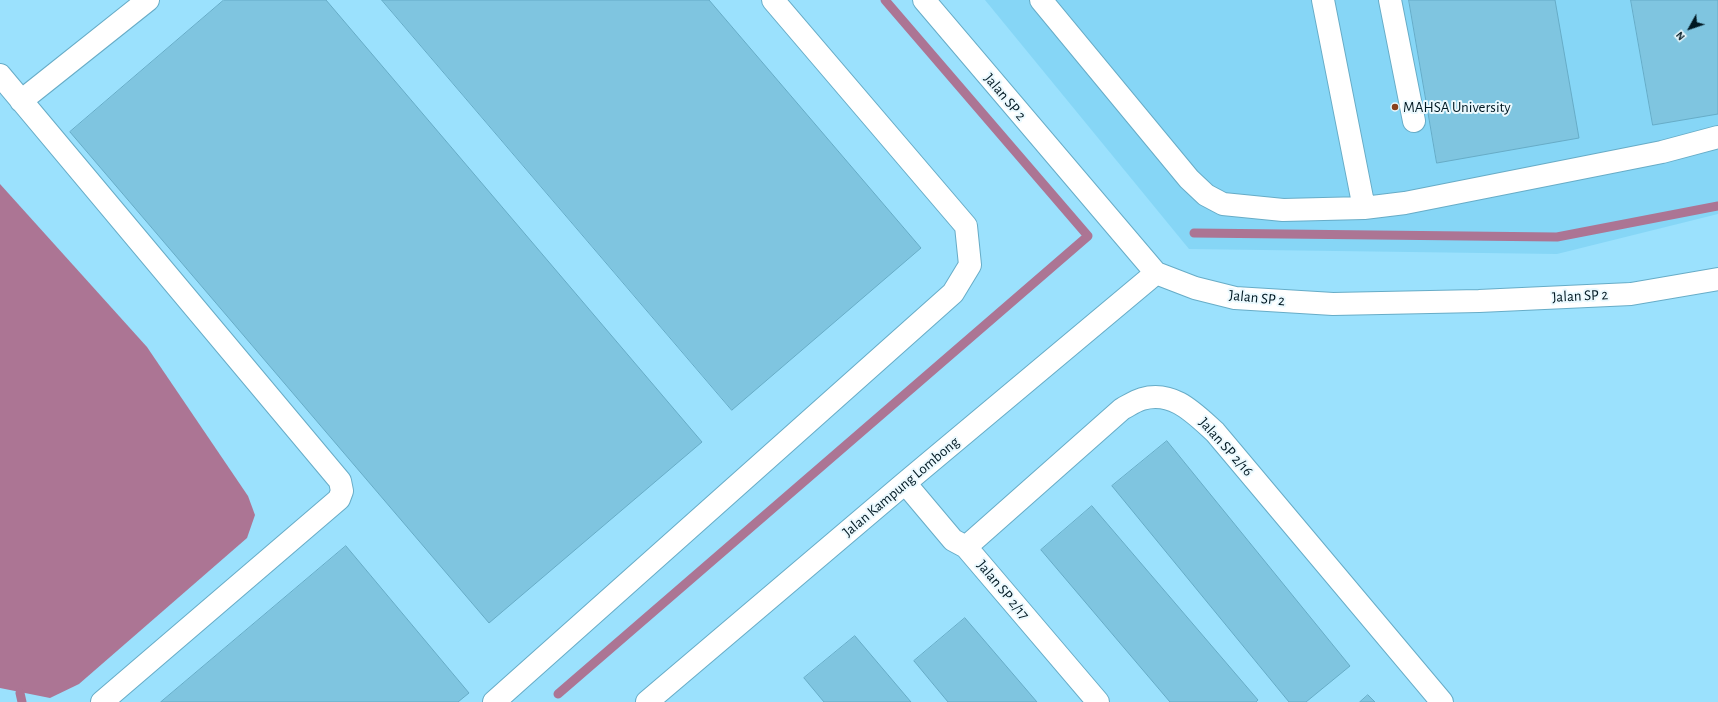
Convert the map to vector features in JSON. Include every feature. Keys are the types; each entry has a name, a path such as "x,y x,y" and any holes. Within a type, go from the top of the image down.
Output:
{"street":[{"path":"21,101 148,0"},
{"path":"494,702 953,293 970,265 966,226 773,0"},
{"name":"Jalan SP 2","path":"924,0 1156,273 1195,288 1235,298 1333,304 1479,301 1631,294 1718,279"},
{"path":"1041,0 1189,179 1206,195 1223,204 1283,210 1364,208 1405,203 1662,152 1718,137"},
{"path":"1323,0 1364,208"},
{"path":"1390,0 1414,121"},
{"path":"0,75 340,481 342,491 339,499 102,702"},
{"name":"Jalan Kampung Lombong","path":"647,702 1156,273"},
{"name":"Jalan SP 2/16","path":"966,547 1122,409 1142,399 1160,397 1178,401 1198,416 1215,432 1442,702"},
{"name":"Jalan SP 2/17","path":"905,483 954,540 966,547 1098,702"}],"shaded area":[{"name":"MAHSA University","path":"985,0 1718,0 1718,214 1557,254 1189,249"},
{"path":"0,184 147,347 248,496 255,515 247,538 79,684 50,698 0,688"}],"building":[{"path":"224,0 326,0 702,442 489,623 70,132"},
{"path":"382,0 709,0 921,248 732,410"},
{"path":"1409,0 1555,0 1579,138 1437,163"},
{"path":"1631,0 1718,0 1718,114 1653,125"},
{"path":"1167,441 1350,666 1306,702 1289,702 1112,486"},
{"path":"1092,506 1258,700 1256,702 1170,702 1041,550"},
{"path":"346,546 469,693 458,702 161,702"},
{"path":"965,618 1037,702 948,702 914,661"},
{"path":"855,636 911,702 824,702 804,678"},
{"path":"1368,695 1375,702 1360,702"}],"waterway":[{"path":"558,694 1088,236 885,0"},
{"path":"1194,233 1557,237 1718,206"},
{"path":"20,693 22,702"}],"place":[{"name":"MAHSA University","path":"1395,107"}]}
